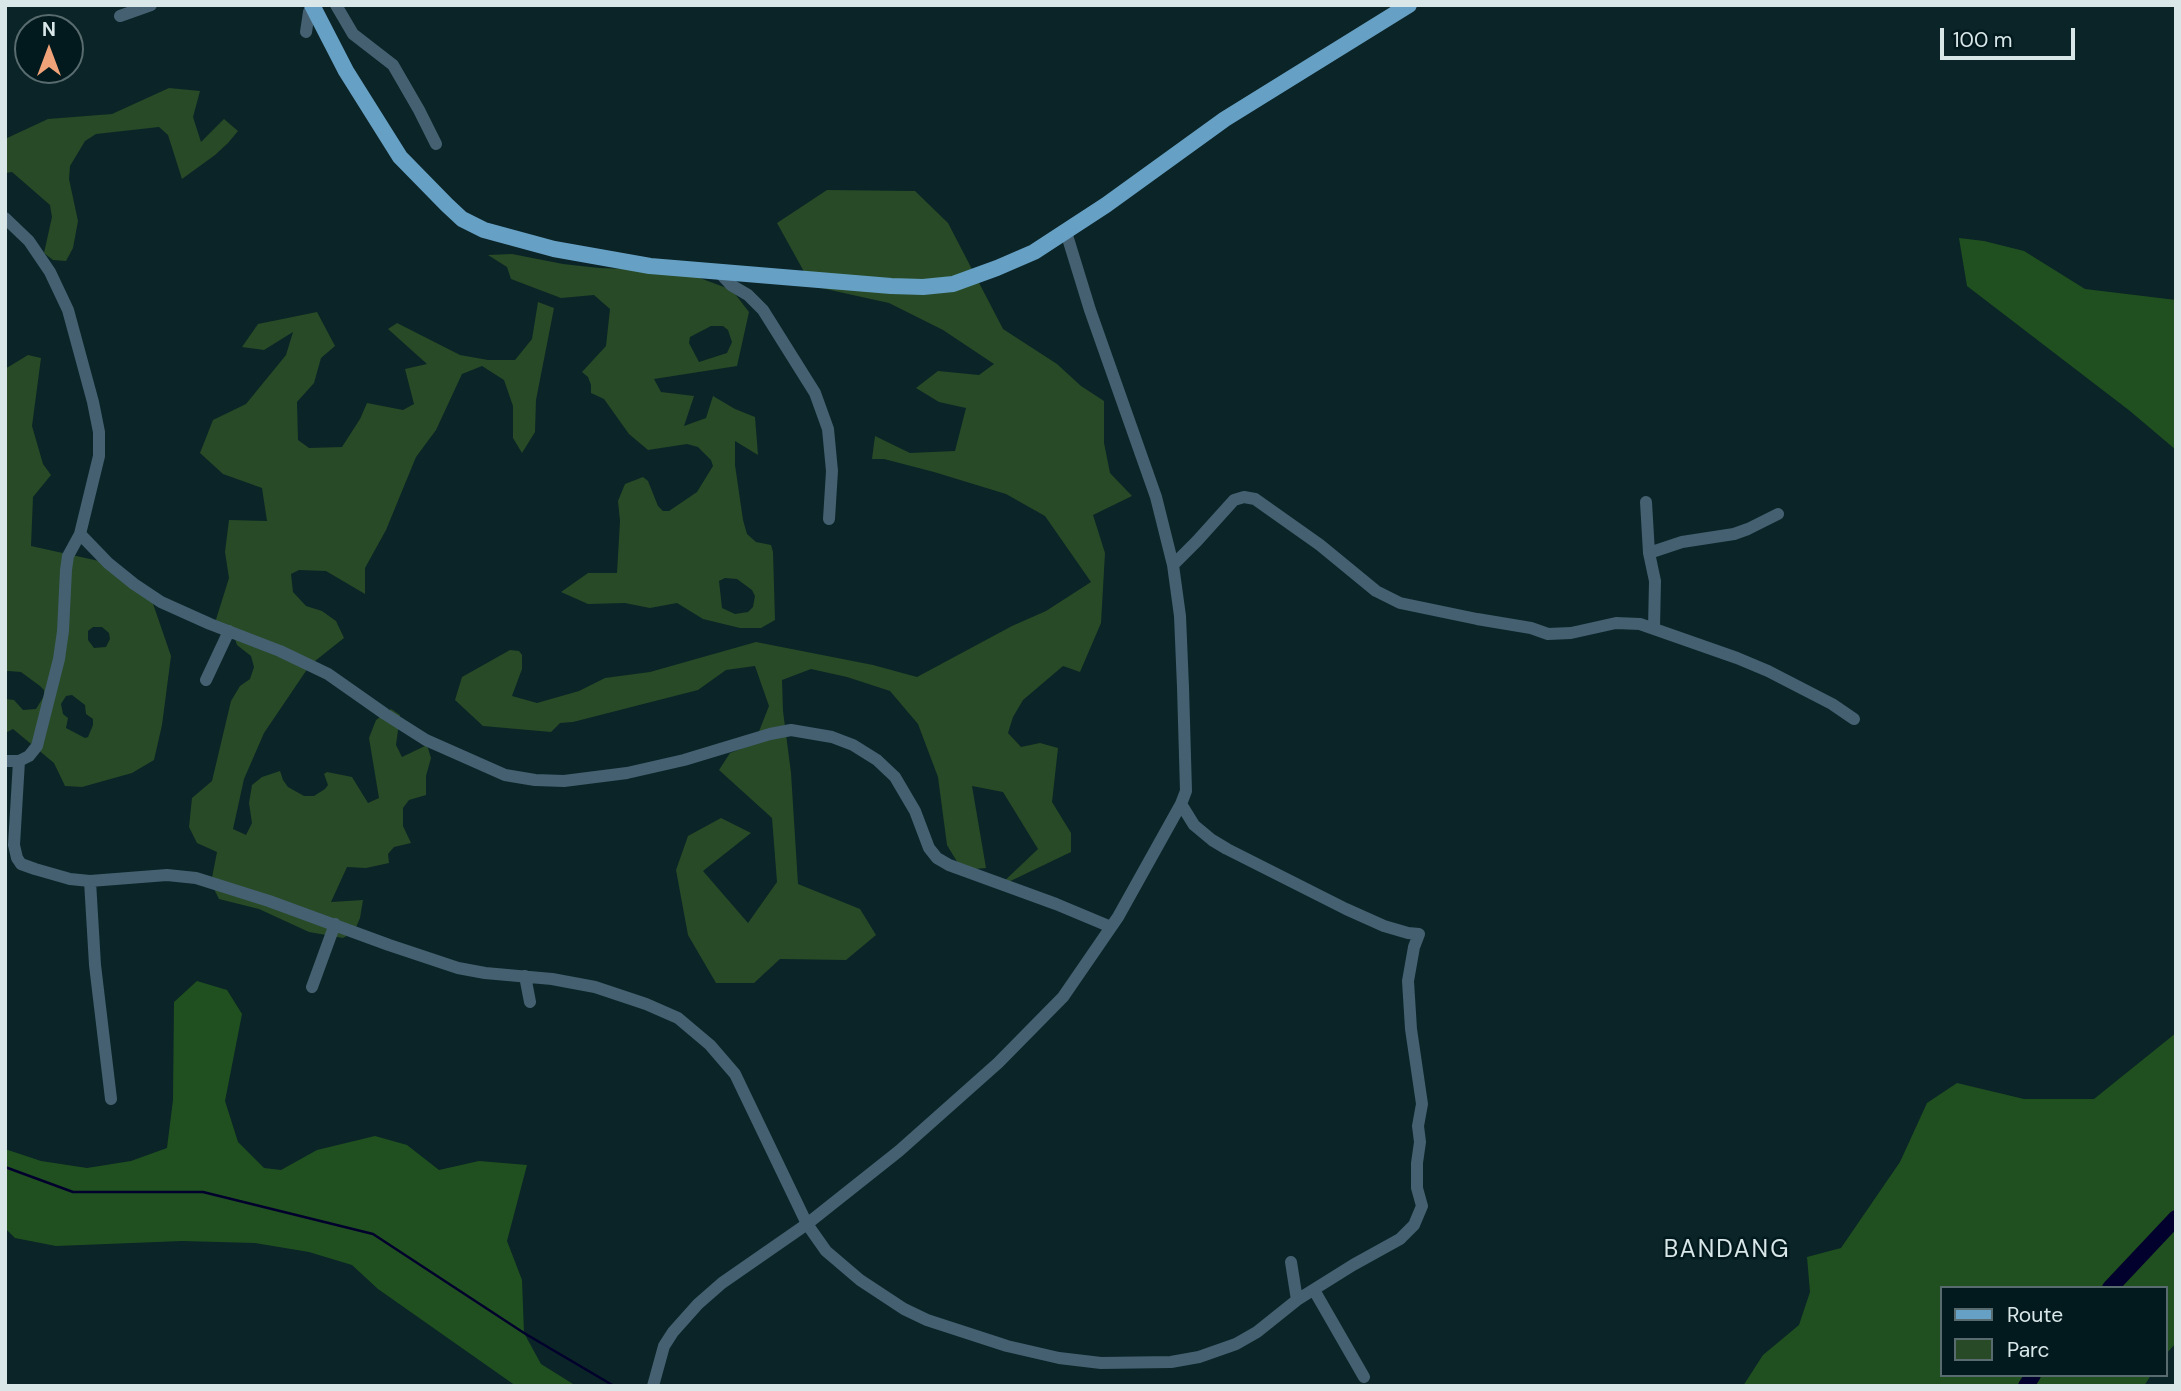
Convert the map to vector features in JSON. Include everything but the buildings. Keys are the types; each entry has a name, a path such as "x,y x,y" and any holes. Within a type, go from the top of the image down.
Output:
{"main road":[{"path":"313,8 346,71 400,157 462,219 484,230 554,249 650,266 923,287 953,284 1034,252 1225,119 1409,5"}],"street":[{"path":"120,16 151,5"},
{"path":"336,5 353,34 393,65 436,144"},
{"path":"306,32 309,12 313,8"},
{"path":"5,218 29,241 50,272 68,310 99,432 99,456 80,534 68,556 65,570 63,631 59,659 37,746 29,756 19,761 5,761"},
{"path":"653,1386 664,1346 698,1304 722,1283 807,1224 899,1151 998,1063 1063,996 1140,880 1181,804 1186,773 1183,687 1180,616 1172,565 1156,497 1094,321 1066,232"},
{"path":"717,270 731,285 748,295 763,310 815,393 828,429 832,471 829,519"},
{"path":"1172,565 1234,500 1244,497 1255,499 1320,545 1376,591 1400,603 1531,628 1548,634 1571,633 1616,623 1640,624 1768,671 1832,704 1854,719"},
{"path":"1646,502 1649,553 1655,582 1654,628"},
{"path":"1649,553 1682,542 1734,534 1778,514"},
{"path":"80,534 108,563 161,602 280,651 328,674 426,740 505,775 564,781 627,773 791,730 805,730 853,745 877,760 895,777 915,811 929,848 937,858 949,866 1056,904 1111,927"},
{"path":"206,680 229,631"},
{"path":"1725,670 1731,656"},
{"path":"19,761 14,845 21,864 79,881 167,875 196,878 458,968 552,979 594,988 646,1004 678,1018 710,1045 735,1074 807,1224 826,1251 860,1280 904,1309 927,1320 1007,1346 1059,1358 1101,1363 1171,1362 1199,1357 1236,1344 1297,1300 1400,1239 1414,1226 1422,1206 1417,1188 1420,1142 1418,1126 1422,1104 1411,1030 1408,981 1419,934 1384,926 1227,849 1194,825 1181,804"},
{"path":"90,881 95,965 111,1099"},
{"path":"312,987 335,924"},
{"path":"525,976 530,1002"},
{"path":"1290,1262 1297,1300"},
{"path":"1314,1290 1364,1377"}],"green space":[{"path":"169,88 200,91 193,117 201,142 224,119 238,131 215,155 182,179 168,135 159,127 96,134 85,141 70,166 69,179 78,221 73,248 66,261 53,260 44,253 52,217 50,205 12,172 5,173 5,139 48,119 112,114"},
{"path":"827,190 915,191 948,223 1003,329 1057,364 1081,386 1104,401 1104,443 1110,473 1132,496 1093,515 1105,553 1101,623 1080,672 1063,666 1023,700 1008,733 1021,747 1040,743 1058,748 1052,802 1071,833 1071,852 998,887 1038,849 1003,792 972,786 986,868 962,870 947,845 938,777 918,724 890,691 811,669 782,680 798,884 860,909 876,935 846,960 780,959 754,983 716,983 688,935 676,870 688,836 721,818 751,833 703,871 748,923 777,882 772,818 719,770 730,753 754,744 769,706 755,666 726,670 698,690 560,723 551,732 483,726 455,700 462,677 510,650 519,651 522,655 522,669 512,696 537,703 579,691 605,678 650,672 756,642 873,665 917,677 1012,626 1046,611 1091,582 1045,516 1006,494 934,472 884,459 872,459 875,436 910,453 955,451 966,408 939,402 916,388 938,371 979,375 994,364 943,330 889,303 812,286 777,223"},
{"path":"1959,238 2024,251 2085,289 2176,300 2176,450 2130,411 1967,286"},
{"path":"512,254 599,268 681,271 732,290 749,312 737,366 654,379 661,392 694,396 684,426 706,418 713,396 755,417 758,455 735,441 735,465 747,534 756,542 771,545 773,552 775,620 761,628 740,628 703,619 677,603 650,608 625,603 588,604 561,592 588,573 617,573 620,521 618,501 625,484 643,477 648,481 658,506 663,511 669,511 697,492 713,466 711,460 698,447 687,444 648,450 629,434 604,399 591,393 588,377 582,372 606,346 610,309 594,295 561,298 511,279 507,267 488,255","holes":["711,326 723,326 728,330 732,342 727,353 699,362 689,343 690,337","725,578 737,579 752,590 755,596 753,607 748,612 735,614 722,608 719,581"]},
{"path":"538,302 554,308 536,400 535,432 522,453 513,438 513,406 504,380 482,366 462,374 436,430 416,457 386,530 365,568 365,594 326,571 299,570 291,574 293,592 306,606 322,611 336,621 344,638 310,665 264,733 244,779 233,829 246,835 252,823 249,803 252,785 262,777 280,771 288,787 304,796 314,796 325,789 328,785 324,774 327,772 352,777 368,803 379,798 369,738 376,720 391,709 400,715 396,745 402,757 427,745 431,758 426,776 426,795 409,800 403,808 403,826 411,843 394,847 388,854 389,863 366,868 347,867 331,902 363,900 354,932 343,938 309,932 259,909 219,899 211,883 217,852 197,843 189,827 192,798 212,781 231,701 240,686 250,679 254,667 251,656 237,645 233,633 214,626 229,578 225,552 229,520 267,521 262,488 223,474 200,453 213,420 246,404 286,355 293,332 264,350 242,347 258,324 317,312 335,346 321,358 314,383 297,402 298,440 309,448 342,447 367,403 403,410 414,404 405,369 427,364 388,329 397,323 460,355 488,360 515,360 532,339"},
{"path":"28,355 41,358 32,426 43,464 51,475 33,497 31,546 108,563 150,595 171,656 162,725 154,760 132,773 82,787 65,786 54,763 13,729 5,733 5,699 14,700 23,710 36,709 44,696 44,690 21,672 5,672 5,369","holes":["93,627 102,627 109,633 110,639 106,647 94,648 88,640 88,631","72,695 85,705 86,714 93,719 88,737 66,728 68,718 63,714 61,704 66,696"]},
{"path":"197,981 227,990 242,1014 225,1101 238,1142 264,1168 281,1170 317,1150 375,1136 407,1145 439,1170 479,1161 527,1165 507,1241 522,1280 524,1333 541,1364 579,1386 516,1386 378,1289 352,1265 309,1252 255,1243 182,1241 56,1246 15,1238 5,1228 5,1149 41,1161 87,1168 131,1161 167,1148 173,1100 174,1002"},
{"path":"2176,1033 2176,1343 2167,1353 2167,1286 1940,1286 1940,1377 2150,1377 2144,1386 1743,1386 1763,1355 1799,1325 1810,1292 1807,1257 1841,1248 1900,1162 1927,1103 1957,1083 2024,1099 2094,1099"}],"waterway":[{"path":"5,1167 73,1192 203,1192 373,1234 524,1333 614,1386"},
{"path":"2112,1286 2176,1218"},
{"path":"2026,1386 2032,1377"}],"district":[{"name":"BANDANG","path":"1727,1251"}]}
